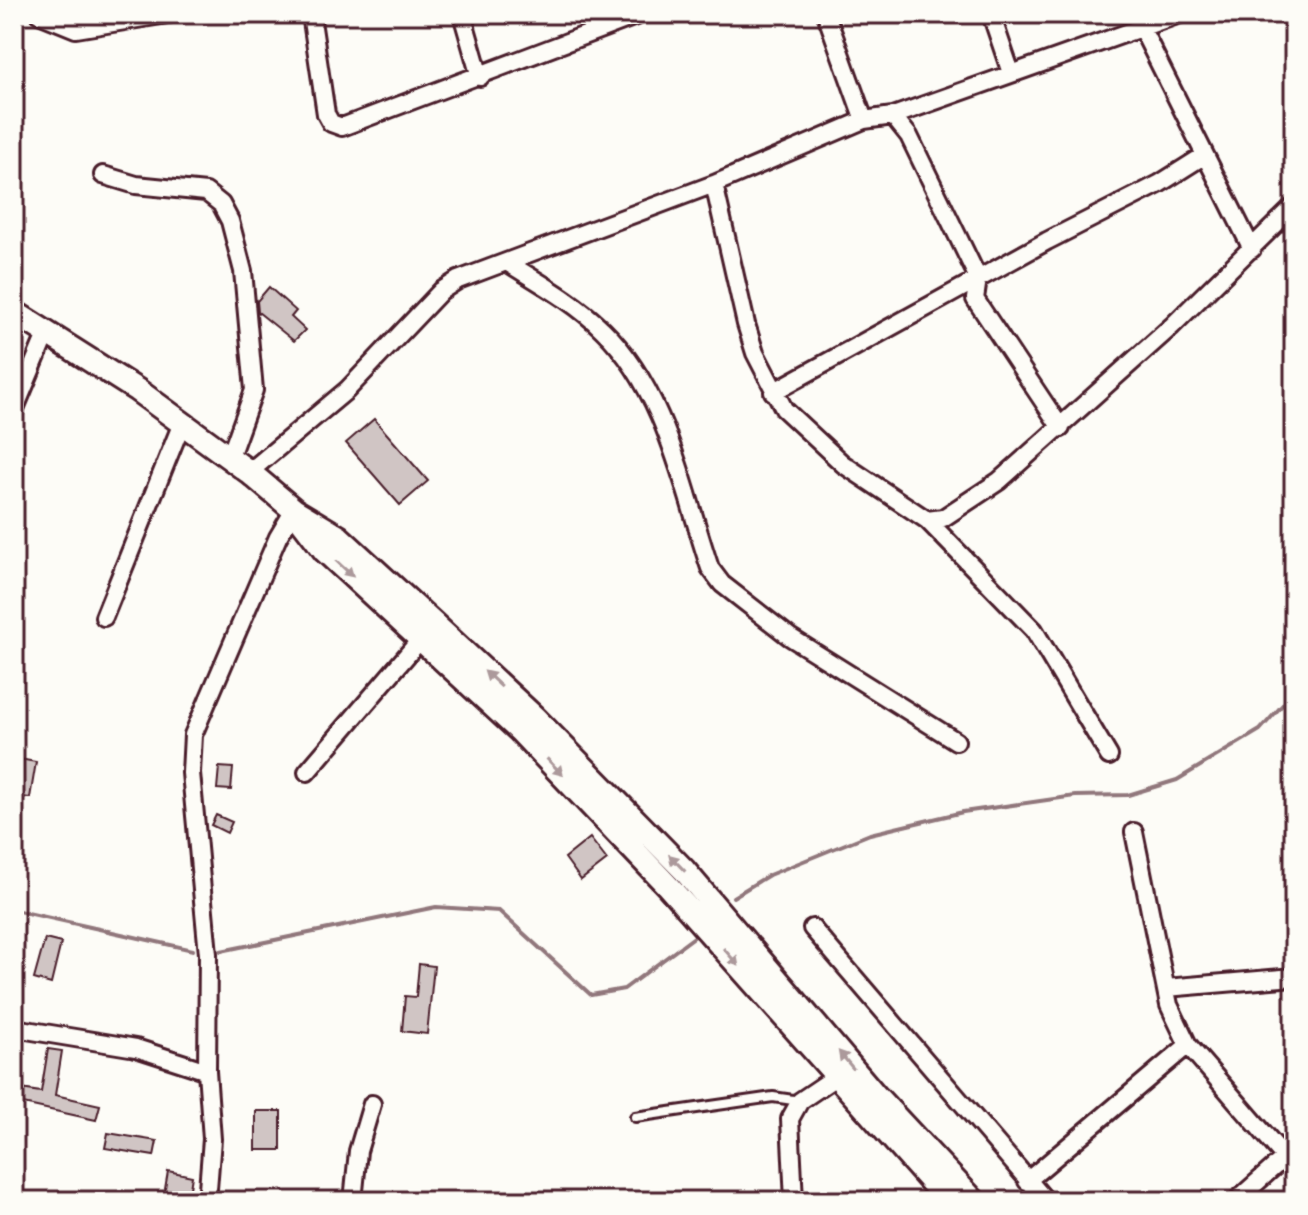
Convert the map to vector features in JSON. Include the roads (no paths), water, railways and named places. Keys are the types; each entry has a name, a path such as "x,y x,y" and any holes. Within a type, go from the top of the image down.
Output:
{"street":[{"path":"39,14 76,29 168,14"},
{"path":"311,14 326,114 335,125 356,124 641,14"},
{"path":"462,14 480,77"},
{"path":"826,14 864,120"},
{"path":"991,14 1011,73"},
{"path":"249,472 347,390 441,291 458,280 714,184 864,120 893,116 1180,14"},
{"path":"1141,27 1252,249"},
{"path":"893,116 909,136 978,278 975,299 1061,428"},
{"path":"773,392 978,278 1159,184 1205,155"},
{"path":"103,175 136,185 206,192 221,204 230,221 243,271 254,390 229,459"},
{"path":"714,184 746,324 773,392 804,432 833,456 927,520 1034,630 1109,756"},
{"path":"927,520 943,518 957,510 999,481 1061,428 1294,206"},
{"path":"508,263 603,329 637,369 659,416 710,568 722,584 790,637 956,741"},
{"path":"14,312 137,390 249,472 294,510 339,537 577,761 684,870 876,1096 974,1201"},
{"path":"14,411 47,332"},
{"path":"104,617 182,423"},
{"path":"294,510 325,551 520,731 636,852 948,1201"},
{"path":"207,1201 212,1129 207,1071 208,954 191,773 193,735 278,537 294,510"},
{"path":"307,772 420,640"},
{"path":"1134,832 1169,1005 1188,1045 1291,1158 1236,1201"},
{"path":"812,928 1046,1201"},
{"path":"1166,988 1294,977"},
{"path":"14,1028 136,1048 207,1071"},
{"path":"1027,1181 1188,1045"},
{"path":"794,1201 790,1119 800,1101 837,1076"},
{"path":"353,1201 358,1151 372,1104"}],"lane":[{"path":"635,1117 773,1097 800,1101"}],"waterway":[{"path":"733,897 769,875 870,834 963,812 1075,796 1128,795 1177,780 1260,730 1294,692"},
{"path":"221,951 436,907 499,911 591,995 624,989 694,937"},
{"path":"14,910 193,950"}]}
